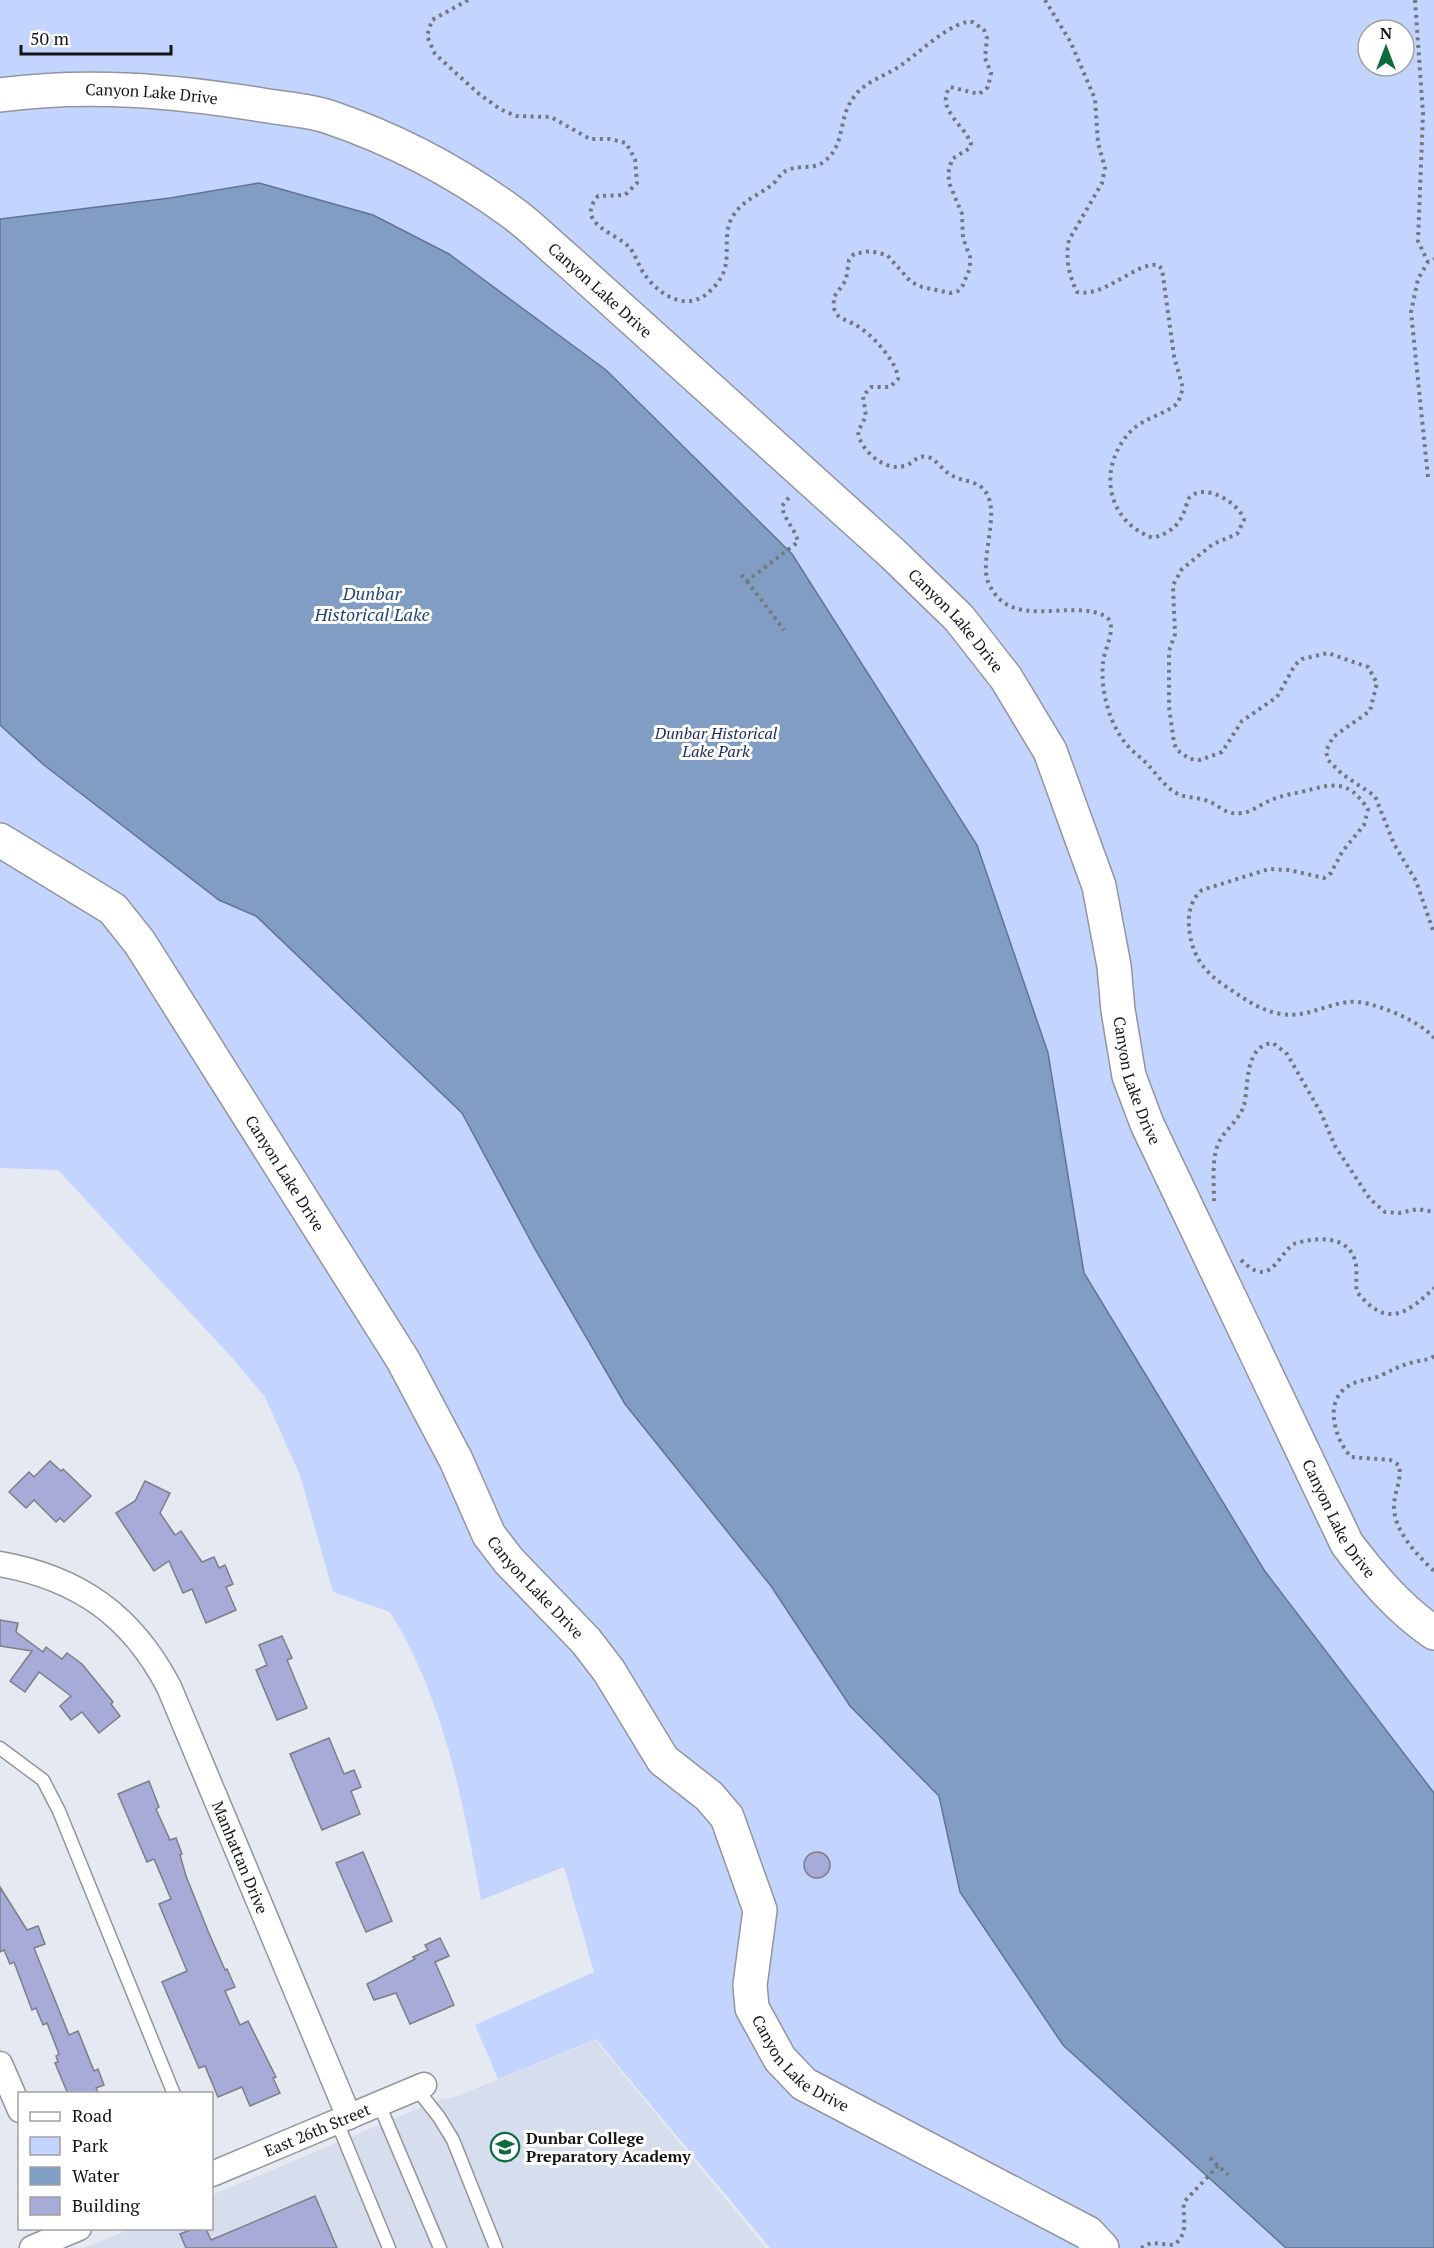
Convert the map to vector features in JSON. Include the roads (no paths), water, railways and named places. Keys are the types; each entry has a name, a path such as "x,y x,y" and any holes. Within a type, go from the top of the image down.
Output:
{"street":[{"name":"Canyon Lake Drive","path":"0,95 70,88 180,92 327,116 395,143 461,178 512,212 893,554 959,618 1006,678 1050,751 1099,886 1114,966 1118,1010 1129,1076 1147,1124 1347,1544 1405,1613 1434,1633"},
{"name":"Canyon Lake Drive","path":"0,840 113,909 140,943 403,1360 456,1460 489,1535 509,1561 586,1641 609,1671 663,1760 709,1796 727,1817 760,1910 750,1985 752,2008 780,2059 804,2084 1088,2233 1102,2248"},
{"name":"Manhattan Drive","path":"0,1564 55,1578 86,1593 135,1634 153,1656 169,1687 343,2119"},
{"path":"0,2064 18,2105"},
{"name":"East 26th Street","path":"213,2174 420,2086"},
{"path":"32,2248 74,2230"}],"lane":[{"path":"0,1748 43,1779 59,1811 173,2092"},
{"path":"420,2086 453,2140 496,2248"},
{"path":"379,2104 440,2248"},
{"path":"343,2119 389,2248"}],"water":[{"name":"Dunbar Historical Lake","path":"259,183 373,215 449,254 606,370 792,554 977,845 1048,1053 1084,1273 1264,1570 1434,1793 1434,2248 1286,2248 1063,2045 960,1892 939,1796 850,1706 771,1586 625,1404 535,1249 462,1113 256,916 219,900 44,765 0,725 0,219 170,198"}],"place":[{"name":"Dunbar College Preparatory Academy","path":"505,2147"}],"park label":[{"name":"Dunbar Historical Lake Park","path":"716,742"}]}
